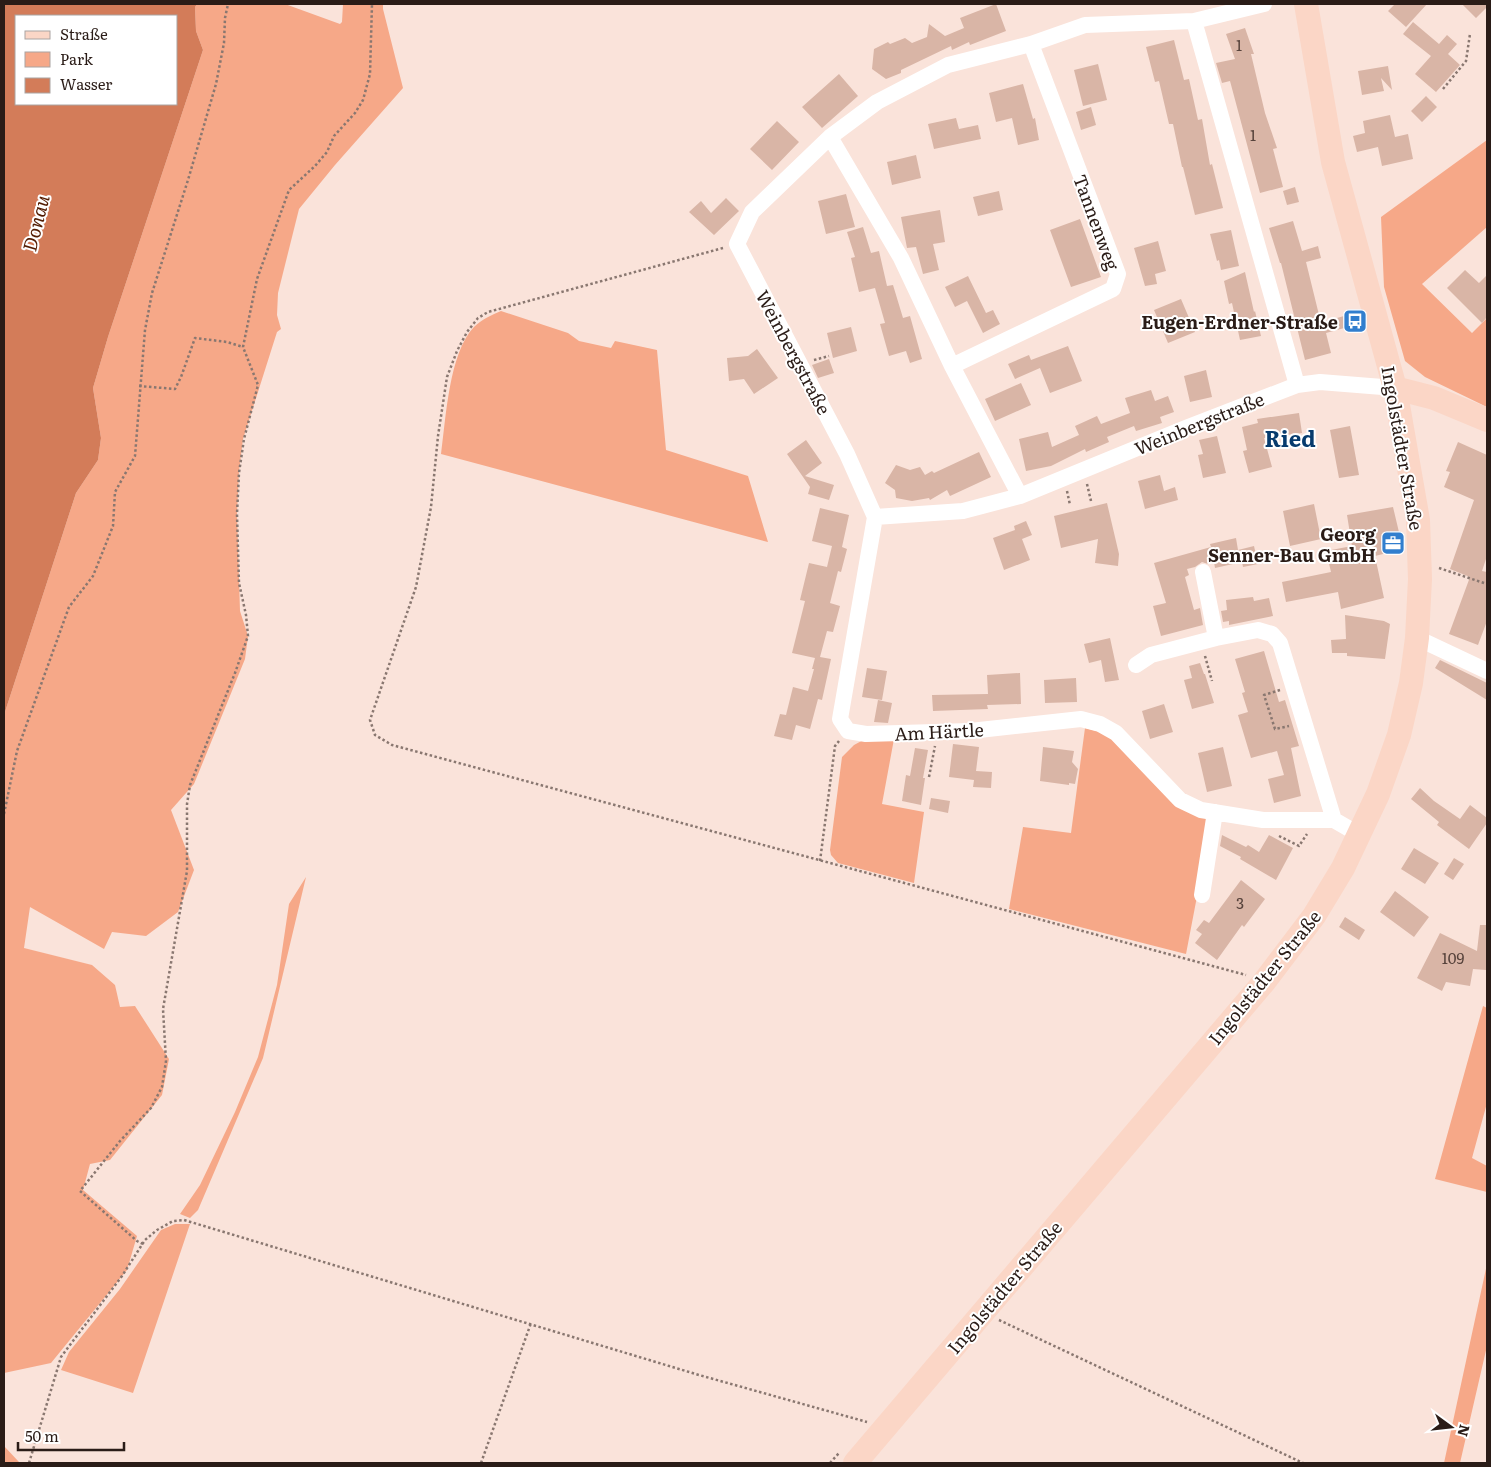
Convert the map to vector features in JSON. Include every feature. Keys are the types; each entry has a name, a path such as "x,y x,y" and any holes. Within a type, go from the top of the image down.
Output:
{"main road":[{"name":"Ingolstädter Straße","path":"855,1463 1264,982 1314,916 1343,868 1360,835 1378,794 1399,735 1411,683 1417,638 1420,564 1418,520 1395,388 1333,162 1306,14 1306,4"},
{"path":"1395,388 1434,398 1487,420"}],"street":[{"path":"737,244 752,212 830,137 877,102 948,65 1031,44 1085,25 1194,21 1264,4"},
{"path":"1194,21 1297,385"},
{"name":"Tannenweg","path":"952,366 1113,289 1118,274 1031,44"},
{"path":"830,137 902,258 952,366 1020,496"},
{"name":"Weinbergstraße","path":"737,244 847,454 875,517 963,511 1020,496 1297,385 1320,382 1395,388"},
{"path":"848,731 840,719 875,517"},
{"path":"1203,572 1209,640"},
{"path":"1136,664 1151,655 1209,640 1258,630 1272,634 1280,643 1334,820"},
{"path":"1417,638 1487,671"},
{"name":"Am Härtle","path":"848,731 866,734 970,731 1081,719 1100,724 1116,734 1180,800 1201,810 1263,820 1334,820 1360,835"},
{"path":"1202,895 1214,812"}],"path":[{"path":"4,814 17,750 68,607 93,576 113,526 115,492 135,456 145,330 152,293 214,92 224,43 225,18 228,4"},
{"path":"143,1244 137,1241 80,1191 120,1141 151,1108 162,1087 166,1061 162,1009 188,871 187,804 190,784 236,673 248,636 246,615 239,583 237,514 239,474 244,439 258,385 243,347 257,279 289,190 327,152 334,136 355,114 364,100 370,74 372,4"},
{"path":"1443,90 1466,61 1470,34"},
{"path":"737,244 496,309 478,318 466,332 448,377 438,436 431,507 416,587 370,720 375,735 392,745 1249,976 1264,982"},
{"path":"140,386 175,389 195,338 227,342 243,347"},
{"path":"1420,564 1433,566 1487,584"},
{"path":"1209,640 1212,681"},
{"path":"1293,686 1264,695 1275,729 1304,722"},
{"path":"820,861 835,746 848,731"},
{"path":"929,777 938,732"},
{"path":"29,1463 61,1358 122,1276 143,1244 157,1230 172,1221 184,1220 700,1375 885,1428"},
{"path":"984,1310 1005,1324 1303,1463"},
{"path":"481,1463 531,1323"}],"green space":[{"path":"197,4 285,4 340,24 342,22 343,4 383,4 403,88 299,209 278,293 277,315 281,329 277,332 243,439 239,471 237,514 240,611 248,636 245,659 194,784 171,810 194,870 178,912 146,936 112,932 104,949 30,907 24,948 92,965 115,985 120,1007 135,1006 169,1059 162,1095 110,1160 90,1164 83,1190 137,1236 127,1270 51,1363 4,1373 4,715 76,493 98,460 101,438 93,388 108,337 203,50 196,31 195,7"},
{"path":"1487,140 1487,227 1422,284 1472,333 1487,318 1487,407 1425,377 1405,361 1384,287 1381,217"},
{"path":"501,311 568,333 579,341 611,348 615,341 657,350 666,450 748,476 768,542 441,454 450,387 459,353 474,327 484,319"},
{"path":"1085,728 1108,734 1208,817 1199,886 1186,954 1009,909 1023,827 1071,833"},
{"path":"867,738 894,739 882,804 924,812 914,883 838,863 831,855 830,850 842,757 854,745"},
{"path":"306,877 263,1058 198,1210 190,1218 180,1214 200,1185 235,1112 258,1057 277,985 289,904"},
{"path":"1483,1006 1487,1008 1487,1103 1472,1158 1487,1166 1487,1192 1435,1179"},
{"path":"175,1224 190,1224 133,1393 61,1370 69,1352 120,1289 161,1230"},
{"path":"1487,1264 1487,1346 1460,1463 1444,1463"},
{"path":"4,1446 19,1462 20,1463 4,1463"}],"water":[{"name":"Donau","path":"4,4 197,4 195,7 196,31 203,50 108,337 93,388 101,438 98,460 76,493 4,715"}],"building":[{"path":"996,4 1006,31 970,45 969,42 952,50 951,46 886,79 872,69 874,49 888,42 890,44 905,38 912,43 927,37 929,24 945,36 964,28 960,18"},
{"path":"1395,4 1427,4 1406,27 1388,11"},
{"path":"1462,4 1487,4 1487,7 1476,18"},
{"path":"1413,22 1439,44 1447,35 1457,44 1448,54 1460,65 1436,92 1415,74 1431,56 1403,34"},
{"path":"1245,28 1254,54 1251,54 1265,113 1277,148 1273,149 1283,187 1260,193 1230,81 1222,83 1216,63 1235,59 1226,34"},
{"path":"1174,40 1184,80 1189,79 1198,120 1202,119 1210,165 1212,164 1223,208 1195,215 1173,124 1169,124 1159,81 1155,82 1146,47"},
{"path":"1098,64 1107,100 1083,106 1074,70"},
{"path":"1388,66 1392,90 1381,78 1384,91 1362,95 1358,71"},
{"path":"839,74 858,96 822,128 802,107"},
{"path":"1023,84 1033,119 1035,118 1039,140 1018,145 1012,118 996,122 989,93"},
{"path":"1426,96 1437,107 1422,122 1411,111"},
{"path":"1091,107 1096,125 1081,130 1076,112"},
{"path":"1390,115 1395,137 1408,134 1413,159 1382,166 1378,147 1357,152 1353,136 1365,133 1363,121"},
{"path":"956,118 959,129 978,125 981,139 934,149 928,124"},
{"path":"777,121 799,142 772,170 750,149"},
{"path":"916,155 921,178 892,185 887,162"},
{"path":"1295,187 1299,202 1287,205 1283,191"},
{"path":"999,191 1003,210 978,216 973,197"},
{"path":"846,194 855,227 826,234 818,201"},
{"path":"726,198 739,211 714,235 689,212 701,201 711,213"},
{"path":"940,210 945,242 933,244 939,270 923,274 916,247 907,248 901,217"},
{"path":"1080,219 1101,277 1071,287 1050,230"},
{"path":"1293,221 1302,251 1318,246 1321,258 1306,262 1320,319 1322,318 1323,322 1344,316 1348,327 1326,333 1331,353 1305,360 1281,263 1269,228"},
{"path":"863,227 871,253 879,251 887,286 893,285 903,318 910,316 922,359 910,363 906,351 889,356 880,324 885,323 875,288 859,292 851,258 855,257 847,232"},
{"path":"1231,230 1239,266 1221,270 1210,234"},
{"path":"1158,241 1166,271 1155,274 1157,284 1145,286 1134,248"},
{"path":"1465,270 1479,283 1487,275 1487,317 1482,323 1447,288"},
{"path":"1245,272 1261,336 1240,340 1232,303 1229,304 1224,281"},
{"path":"968,276 986,313 993,310 1000,324 983,333 967,301 955,307 945,287"},
{"path":"1181,299 1195,332 1168,343 1154,310"},
{"path":"851,327 857,351 833,358 827,333"},
{"path":"1068,346 1082,381 1050,393 1040,368 1015,379 1008,364 1029,355 1031,360"},
{"path":"757,349 778,378 754,394 744,379 729,381 727,358 748,356"},
{"path":"829,359 834,373 818,378 812,365"},
{"path":"1206,370 1212,397 1190,402 1184,376"},
{"path":"1021,383 1031,405 995,421 985,399"},
{"path":"1151,390 1155,401 1168,396 1174,412 1160,417 1162,423 1136,431 1134,426 1107,437 1109,442 1086,452 1085,449 1051,466 1026,471 1019,439 1048,432 1052,447 1079,435 1075,426 1097,416 1101,424 1130,413 1125,398"},
{"path":"1299,413 1302,433 1264,438 1272,467 1249,473 1243,451 1247,450 1242,427 1258,423 1257,419"},
{"path":"1350,426 1359,475 1339,478 1330,430"},
{"path":"1217,436 1226,473 1203,478 1198,455 1203,454 1199,440"},
{"path":"806,440 822,463 805,476 834,485 829,500 808,494 810,487 787,454"},
{"path":"1458,442 1487,455 1487,556 1482,571 1487,572 1487,621 1478,645 1449,634 1470,577 1450,569 1474,500 1444,487 1450,472 1446,471"},
{"path":"979,452 991,477 950,496 947,490 930,500 929,498 912,501 896,498 895,490 885,483 896,465 910,470 920,467 925,475 932,471 934,473"},
{"path":"1160,475 1164,491 1175,487 1178,500 1145,509 1138,481"},
{"path":"1107,503 1119,554 1118,566 1095,563 1098,539 1061,548 1054,516"},
{"path":"1314,504 1321,539 1290,546 1283,511"},
{"path":"1393,507 1403,549 1375,556 1384,598 1341,609 1338,592 1286,602 1282,582 1331,572 1326,551 1352,546 1347,515"},
{"path":"820,508 849,515 842,547 847,549 841,572 838,571 830,603 840,606 833,632 827,631 820,657 831,659 822,700 818,699 810,729 796,725 792,740 774,736 780,714 786,715 793,687 808,691 814,669 812,669 815,658 792,653 805,601 800,600 809,563 827,567 832,546 812,541"},
{"path":"1026,521 1032,535 1022,539 1030,560 1004,570 993,538 1015,530 1014,526"},
{"path":"1236,538 1238,550 1254,546 1258,564 1243,567 1242,562 1215,568 1214,562 1208,564 1202,562 1195,567 1187,569 1189,575 1185,577 1194,610 1200,608 1203,625 1161,636 1153,606 1166,603 1154,563 1211,547 1210,544"},
{"path":"1253,597 1254,601 1269,598 1273,616 1229,625 1229,621 1223,622 1221,611 1227,610 1226,600"},
{"path":"1345,615 1384,621 1390,624 1385,659 1347,656 1347,653 1332,653 1331,640 1346,639"},
{"path":"1110,638 1119,680 1105,682 1101,660 1089,663 1084,644"},
{"path":"1264,651 1279,702 1285,700 1299,746 1291,748 1301,796 1274,803 1268,779 1284,775 1277,751 1251,758 1238,715 1248,712 1242,693 1245,692 1235,659"},
{"path":"1440,660 1487,683 1487,700 1435,668"},
{"path":"1200,663 1214,703 1192,709 1184,680 1192,678 1189,666"},
{"path":"867,668 887,671 882,700 862,697"},
{"path":"1020,673 1021,704 987,705 988,709 933,711 932,695 988,694 987,675"},
{"path":"1076,678 1077,702 1045,703 1044,680"},
{"path":"878,700 892,703 888,723 874,722"},
{"path":"1164,704 1173,732 1150,739 1142,711"},
{"path":"953,744 979,747 976,771 992,772 991,788 973,787 974,780 949,777"},
{"path":"1043,747 1074,751 1072,762 1078,769 1075,784 1069,783 1069,785 1040,781"},
{"path":"1223,747 1232,786 1207,792 1198,753"},
{"path":"915,748 928,750 921,805 902,801 906,775 910,776"},
{"path":"1420,788 1434,801 1460,819 1470,805 1487,818 1487,823 1469,849 1437,825 1439,822 1411,799"},
{"path":"931,798 950,801 948,813 929,809"},
{"path":"1222,835 1246,847 1248,845 1259,852 1269,835 1293,848 1276,880 1220,846"},
{"path":"1414,848 1439,863 1425,884 1401,869"},
{"path":"1454,858 1464,864 1453,880 1444,874"},
{"path":"1241,880 1265,899 1244,927 1242,925 1217,960 1195,943 1202,934 1196,930 1204,920 1209,923"},
{"path":"1395,891 1429,917 1414,937 1380,912"},
{"path":"1345,917 1365,930 1359,940 1339,927"},
{"path":"1480,925 1487,925 1486,970 1473,969 1470,986 1446,982 1442,991 1417,978 1440,933 1477,951"}],"place":[{"name":"Eugen-Erdner-Straße","path":"1355,321"},
{"name":"Georg Senner-Bau GmbH","path":"1393,543"}],"district":[{"name":"Ried","path":"1290,437"}]}
